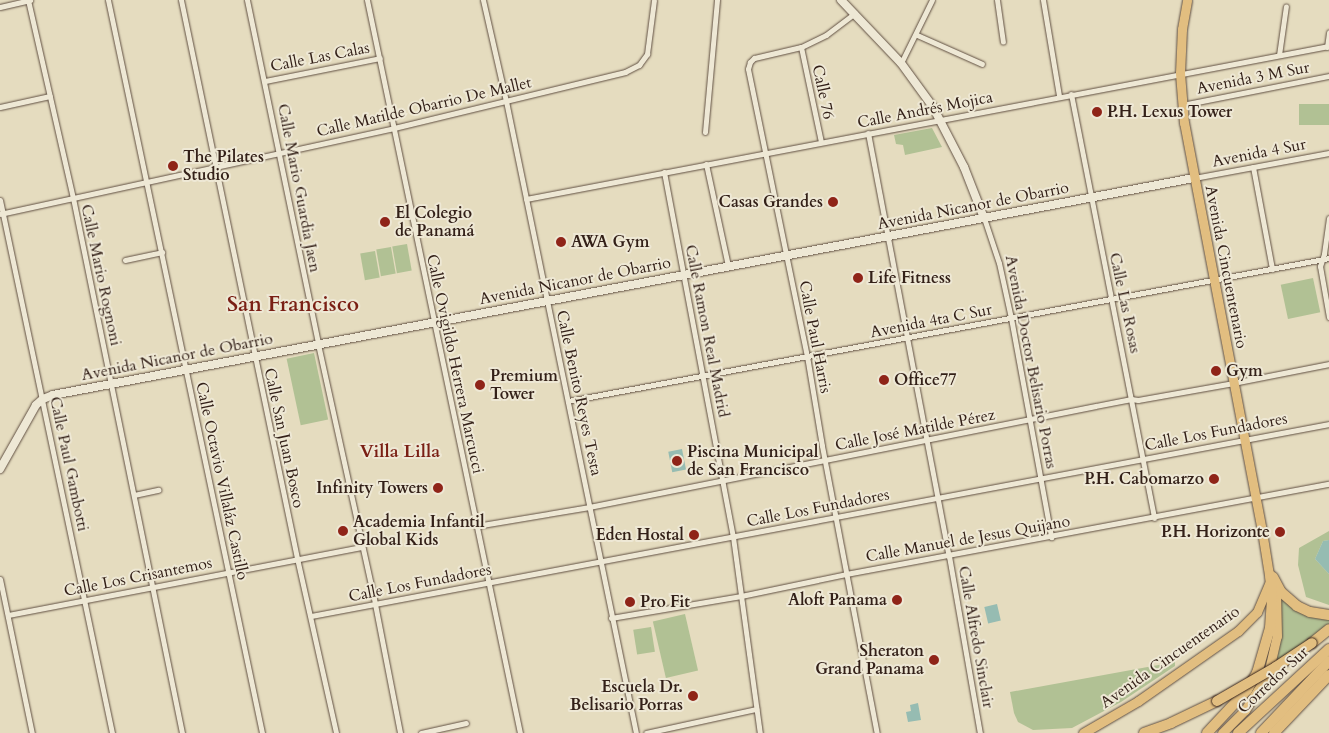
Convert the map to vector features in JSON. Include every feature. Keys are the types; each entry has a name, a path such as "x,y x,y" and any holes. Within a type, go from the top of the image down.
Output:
{"highway":[{"path":"1271,573 1282,592 1297,606 1310,612 1329,615"},
{"path":"1207,733 1248,690 1257,673 1270,628 1272,604 1271,573"},
{"path":"1144,733 1171,724 1218,701 1276,667 1329,629"},
{"name":"Corredor Sur","path":"1238,733 1329,649"},
{"name":"Corredor Sur","path":"1261,733 1329,661"},
{"path":"1274,733 1329,675"}],"main road":[{"name":"Avenida Doctor Belisario Porras","path":"841,0 901,63 940,119 964,167 984,218"},
{"name":"Avenida Cincuentenario","path":"1187,0 1182,29 1180,73 1182,105 1194,178 1278,614 1277,636 1268,674 1245,710 1222,733"},
{"name":"Avenida Nicanor de Obarrio","path":"42,399 111,383 1194,178"},
{"path":"0,469 36,405 42,399"},
{"name":"Avenida Cincuentenario","path":"1083,733 1138,702 1249,622 1262,603 1271,573"}],"street":[{"path":"0,7 29,0"},
{"name":"Calle Mario Rognoni","path":"29,0 111,383 182,733"},
{"name":"Calle Octavio Villaláz Castillo","path":"108,0 262,733"},
{"name":"Calle San Juan Bosco","path":"180,0 297,558 336,733"},
{"name":"Calle Mario Guardia Jaen","path":"247,0 318,344 375,604 400,733"},
{"name":"Calle Ovigildo Herrera Marcucci","path":"367,0 487,583 520,733"},
{"name":"Calle Benito Reyes Testa","path":"483,0 506,101 636,733"},
{"name":"Calle Matilde Obarrio De Mallet","path":"1,214 394,128 625,72 639,65 647,54 654,0"},
{"path":"704,132 717,0"},
{"path":"901,63 932,0"},
{"path":"997,0 1003,42"},
{"path":"1043,0 1059,96"},
{"path":"1279,55 1286,6"},
{"name":"Calle Paul Harris","path":"855,13 826,35 801,47 754,58 750,62 748,69 807,356 824,460 877,733"},
{"path":"1328,46 1329,32"},
{"path":"916,35 982,64"},
{"name":"Calle Andrés Mojica","path":"526,199 1328,46"},
{"name":"Calle 76","path":"801,47 822,142"},
{"name":"Calle Las Calas","path":"265,81 380,58"},
{"name":"Avenida 3 M Sur","path":"1182,105 1329,76"},
{"name":"Calle Las Rosas","path":"1071,94 1154,518"},
{"path":"0,107 50,96"},
{"name":"Calle Alfredo Sinclair","path":"868,133 949,556 980,733"},
{"name":"Avenida 4 Sur","path":"1194,178 1329,152"},
{"path":"706,164 728,266"},
{"path":"1253,167 1272,268"},
{"name":"Calle Ramon Real Madrid","path":"664,172 733,537 760,733"},
{"name":"Calle Paul Gambotti","path":"0,200 1,214 112,733"},
{"name":"Avenida Doctor Belisario Porras","path":"984,218 999,262 1012,318 1051,537"},
{"path":"1329,218 1324,254 1320,266 1329,317"},
{"path":"125,260 162,252"},
{"name":"Avenida 4ta C Sur","path":"568,401 1329,258"},
{"name":"Calle José Matilde Pérez","path":"476,526 589,507 1030,419 1329,364"},
{"name":"Calle Los Fundadores","path":"311,616 1329,424"},
{"name":"Calle Manuel de Jesus Quijano","path":"611,618 741,596 846,574 1329,484"},
{"path":"134,495 158,490"},
{"name":"Calle Los Crisantemos","path":"8,615 362,547"},
{"path":"0,579 32,733"},
{"path":"646,733 756,709"},
{"path":"421,733 466,723"}],"green space":[{"path":"1299,104 1329,104 1329,125 1299,125"},
{"path":"932,128 942,147 905,155 903,145 896,144 894,135"},
{"path":"407,244 412,271 397,273 392,247"},
{"path":"391,247 396,274 381,276 376,250"},
{"path":"375,251 380,278 365,280 360,254"},
{"path":"1313,278 1320,312 1288,319 1281,285"},
{"path":"314,353 328,420 301,425 287,359"},
{"path":"1329,531 1329,540 1323,541 1315,559 1329,574 1329,605 1306,597 1298,565 1299,548"},
{"path":"1280,596 1329,618 1329,626 1274,664 1280,635"},
{"path":"685,614 698,671 666,678 653,621"},
{"path":"651,627 655,652 637,655 633,630"},
{"path":"1175,662 1175,666 1121,702 1072,728 1033,730 1018,722 1014,713 1010,692"}],"water":[{"name":"Piscina Municipal de San Francisco","path":"682,449 686,470 672,472 668,452"},
{"path":"1329,540 1329,574 1315,559 1323,541"},
{"path":"997,604 1001,621 988,623 984,607"},
{"path":"918,703 921,720 908,722 906,712 911,711 910,705"}],"place":[{"name":"P.H. Lexus Tower","path":"1097,112"},
{"name":"The Pilates Studio","path":"173,166"},
{"name":"Casas Grandes","path":"833,202"},
{"name":"El Colegio de Panamá","path":"385,222"},
{"name":"AWA Gym","path":"561,242"},
{"name":"Life Fitness","path":"858,278"},
{"name":"Gym","path":"1216,371"},
{"name":"Office77","path":"884,380"},
{"name":"Premium Tower","path":"480,385"},
{"name":"Piscina Municipal de San Francisco","path":"677,461"},
{"name":"P.H. Cabomarzo","path":"1214,479"},
{"name":"Infinity Towers","path":"438,488"},
{"name":"Academia Infantil Global Kids","path":"343,531"},
{"name":"P.H. Horizonte","path":"1280,532"},
{"name":"Eden Hostal","path":"694,535"},
{"name":"Aloft Panama","path":"897,600"},
{"name":"Pro Fit","path":"630,602"},
{"name":"Sheraton Grand Panama","path":"934,660"},
{"name":"Escuela Dr. Belisario Porras","path":"693,696"}],"district":[{"name":"San Francisco","path":"293,305"},
{"name":"Villa Lilla","path":"400,452"}]}
